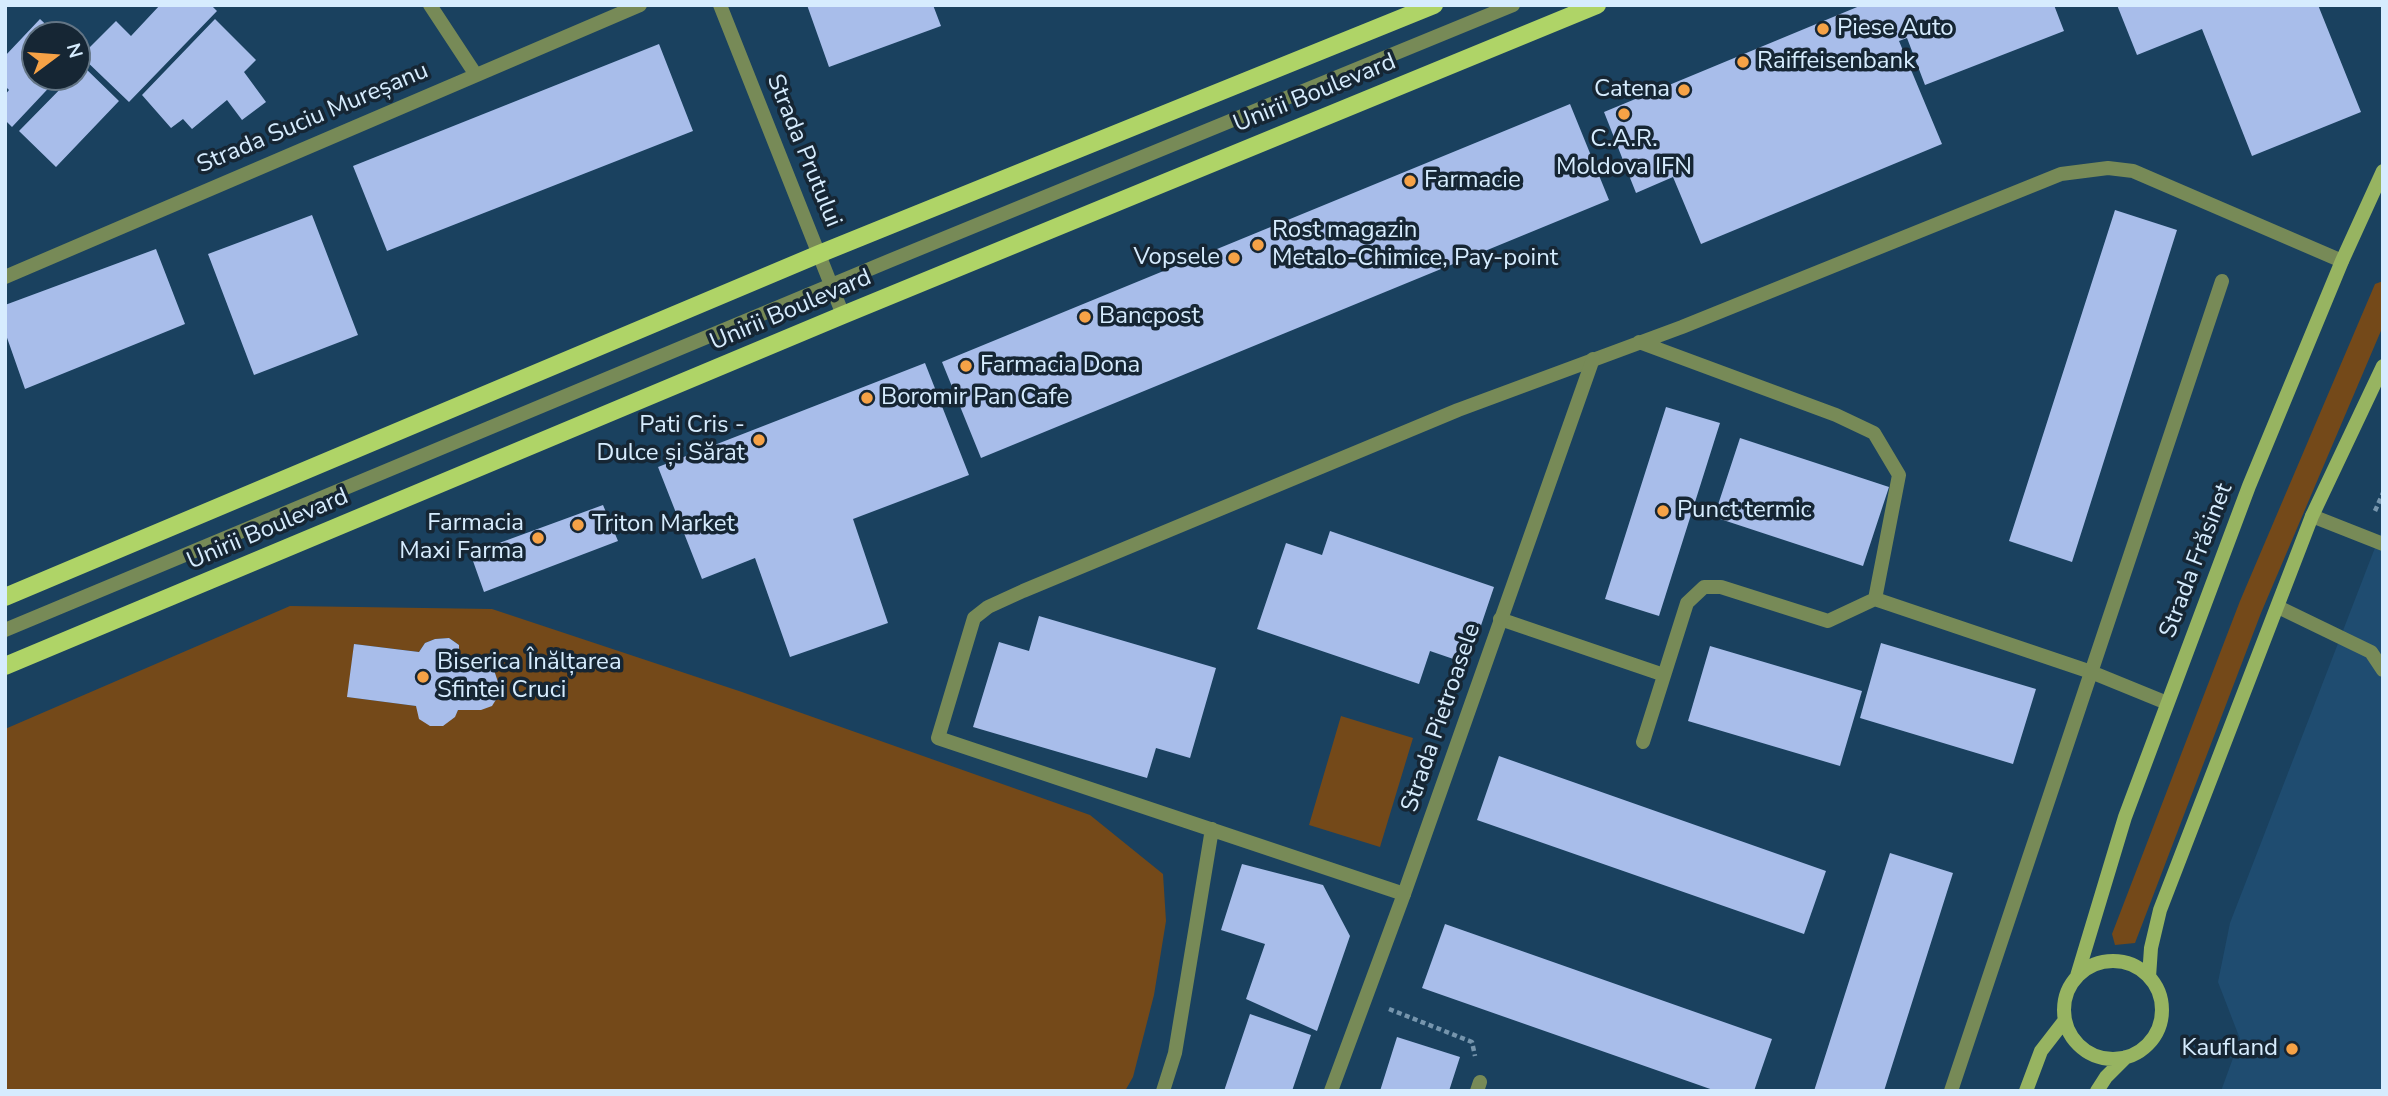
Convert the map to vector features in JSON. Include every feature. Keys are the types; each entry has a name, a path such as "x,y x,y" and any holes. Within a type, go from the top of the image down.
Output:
{"main road":[{"name":"Unirii Boulevard","path":"5,597 819,254 1434,5"},
{"name":"Unirii Boulevard","path":"5,666 843,315 1597,5"},
{"name":"Strada Frăsinet","path":"2077,976 2125,817 2249,485 2342,261 2383,171"},
{"path":"2149,977 2151,948 2160,910 2312,516 2383,366"},
{"path":"2106,961 2137,967 2149,977 2158,991 2162,1008 2160,1024 2153,1039 2141,1051 2110,1059 2094,1056 2080,1047 2070,1035 2064,1004 2068,989 2077,976 2090,966 2106,961"},
{"path":"2026,1091 2041,1051 2065,1020"},
{"path":"2097,1091 2106,1077 2126,1057"}],"street":[{"path":"430,5 476,75"},
{"name":"Strada Suciu Mureșanu","path":"5,277 640,5"},
{"name":"Strada Prutului","path":"720,5 843,315"},
{"path":"5,630 1513,5"},
{"path":"1404,894 938,737 974,618 988,607 1036,586 1458,410 1639,342 2061,174 2108,168 2133,172 2342,261"},
{"path":"1951,1091 2222,281"},
{"path":"1639,342 1836,415 1874,432 1899,475 1875,599"},
{"name":"Strada Pietroasele","path":"1331,1091 1404,894 1593,359"},
{"path":"2312,516 2383,544"},
{"path":"1643,742 1687,603 1704,587 1721,587 1828,621 1875,599 2091,673 2167,703"},
{"path":"2278,607 2371,652 2383,670"},
{"path":"1500,620 1664,675"},
{"path":"1163,1091 1175,1053 1212,830"}],"path":[{"path":"1365,999 1472,1042 1479,1086"}],"shaded area":[{"path":"2383,281 2383,326 2261,613 2135,943 2115,945 2112,934 2240,601 2375,284"},
{"path":"2383,527 2383,1091 2221,1091 2240,1039 2218,982 2230,923"},
{"path":"290,606 492,609 742,692 1090,815 1163,874 1166,921 1154,995 1133,1077 1125,1091 5,1091 5,729","holes":["449,638 459,645 459,660 482,664 494,670 499,685 497,698 491,706 458,710 454,717 443,725 416,706 348,697 354,644 419,652 425,643 435,639"]},
{"path":"1341,716 1413,738 1380,847 1309,825"}],"building":[{"path":"160,5 211,5 217,11 129,102 91,66 91,46 116,21 131,36"},
{"path":"807,5 933,5 941,26 829,67"},
{"path":"1862,5 2054,5 2064,31 1925,85 1907,38 1899,41 1942,144 1701,244 1673,177 1636,193 1604,112"},
{"path":"2117,5 2318,5 2361,112 2252,156 2202,29 2137,55"},
{"path":"215,19 256,60 244,72 266,102 242,120 227,100 192,129 183,119 171,128 142,95"},
{"path":"21,39 21,91 46,91 12,127 5,120 5,95 9,90 5,86 5,56"},
{"path":"659,44 693,131 387,251 353,166"},
{"path":"91,74 119,101 56,167 19,131 58,91 91,91"},
{"path":"1570,104 1609,200 981,458 942,362"},
{"path":"2115,210 2177,230 2072,562 2009,541"},
{"path":"312,215 358,335 254,375 208,254"},
{"path":"156,249 185,324 25,389 5,332 5,305"},
{"path":"925,363 969,475 853,519 888,623 790,657 755,558 702,579 658,467"},
{"name":"Punct termic","path":"1666,407 1720,423 1659,616 1605,599"},
{"path":"1740,438 1889,487 1863,566 1714,517"},
{"path":"603,505 618,541 484,592 473,561 493,553 491,546"},
{"path":"1330,531 1494,587 1468,664 1430,651 1419,684 1257,629 1286,543 1322,555"},
{"path":"1039,616 1216,668 1190,758 1156,748 1147,778 973,727 999,642 1029,651"},
{"name":"Biserica Înălțarea Sfintei Cruci","path":"449,638 459,645 459,660 482,664 494,670 499,685 497,698 492,706 481,710 458,710 455,717 443,726 430,726 419,719 416,706 347,697 354,644 419,652 425,643"},
{"path":"1881,643 2036,689 2013,764 1860,718"},
{"path":"1710,646 1862,691 1840,766 1688,721"},
{"path":"1499,756 1826,871 1804,934 1477,820"},
{"path":"1890,853 1953,873 1884,1091 1814,1091"},
{"path":"1242,864 1323,885 1350,936 1317,1031 1246,999 1265,944 1221,930"},
{"path":"1445,924 1772,1039 1754,1091 1716,1091 1422,988"},
{"path":"1250,1014 1311,1035 1292,1091 1224,1091"},
{"path":"1397,1037 1460,1057 1449,1091 1380,1091"}],"place":[{"name":"Piese Auto","path":"1823,29"},
{"name":"Raiffeisenbank","path":"1743,62"},
{"name":"Catena","path":"1684,90"},
{"name":"C.A.R. Moldova IFN","path":"1624,114"},
{"name":"Farmacie","path":"1410,181"},
{"name":"Rost magazin Metalo-Chimice, Pay-point","path":"1258,245"},
{"name":"Vopsele","path":"1234,258"},
{"name":"Bancpost","path":"1085,317"},
{"name":"Farmacia Dona","path":"966,366"},
{"name":"Boromir Pan Cafe","path":"867,398"},
{"name":"Pati Cris - Dulce și Sărat","path":"759,440"},
{"name":"Punct termic","path":"1663,511"},
{"name":"Triton Market","path":"578,525"},
{"name":"Farmacia Maxi Farma","path":"538,538"},
{"name":"Biserica Înălțarea Sfintei Cruci","path":"423,677"},
{"name":"Kaufland","path":"2292,1049"}]}
